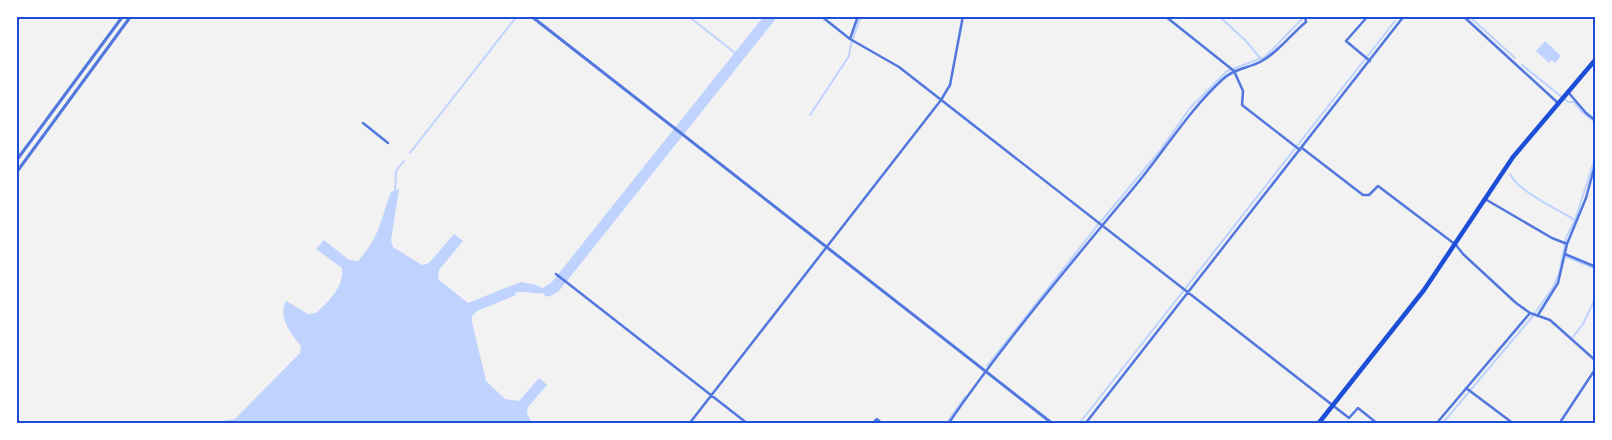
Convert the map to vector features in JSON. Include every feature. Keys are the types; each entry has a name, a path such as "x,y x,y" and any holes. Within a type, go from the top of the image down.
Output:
{"main road":[{"path":"1318,424 1424,290 1513,157 1596,59"}],"street":[{"path":"16,161 123,16"},
{"path":"16,173 131,16"},
{"path":"531,16 1052,424"},
{"path":"821,16 850,39 899,67 1100,226 1349,418 1358,408 1378,424"},
{"path":"850,39 858,16"},
{"path":"688,424 941,100 950,85 963,16"},
{"path":"1165,16 1234,71 1243,91 1242,105 1294,146 1363,195 1368,195 1378,186 1456,244 1494,284 1530,313 1550,320 1596,362"},
{"path":"948,424 986,372 1100,226 1136,184 1191,113 1224,78 1234,71 1259,62 1276,51 1306,22 1305,16"},
{"path":"1367,59 1346,41 1368,16"},
{"path":"1085,424 1186,291 1300,149 1367,59 1404,16"},
{"path":"1463,16 1558,102"},
{"path":"1568,92 1586,113 1596,121"},
{"path":"363,123 388,143"},
{"path":"1538,315 1558,283 1568,244 1586,198 1596,161"},
{"path":"1485,199 1552,238 1568,244"},
{"path":"1565,254 1596,267"},
{"path":"556,274 748,424"},
{"path":"1436,424 1530,313"},
{"path":"1559,424 1596,368"},
{"path":"1466,388 1514,424"},
{"path":"872,424 877,419 882,424"}],"water":[{"path":"1545,41 1561,56 1555,63 1552,60 1549,63 1536,51"},
{"path":"399,189 391,240 393,247 422,265 429,263 454,234 463,241 439,270 438,279 468,303 521,282 536,285 548,291 544,293 515,293 516,295 477,311 472,316 486,381 505,399 519,401 539,378 547,385 528,407 527,414 533,424 202,424 235,419 300,353 301,346 289,330 284,319 283,313 286,301 308,314 316,313 335,293 342,275 342,268 316,249 324,240 349,260 358,261 375,236 391,192"}],"waterway":[{"path":"410,153 517,16"},
{"path":"688,16 739,56"},
{"path":"548,291 555,287 771,16"},
{"path":"810,115 849,56 851,44 861,16"},
{"path":"1219,16 1246,41 1261,59"},
{"path":"987,366 1097,226 1159,152 1190,108 1227,71 1265,57 1305,16"},
{"path":"1473,16 1471,18 1515,58"},
{"path":"1079,424 1395,21"},
{"path":"1522,65 1568,102 1574,102 1582,112 1596,123"},
{"path":"1442,424 1532,317 1552,289 1559,274 1566,238 1575,220 1596,155"},
{"path":"395,193 396,171 404,161"},
{"path":"1510,174 1521,187 1549,206 1575,220"},
{"path":"1565,256 1596,269"},
{"path":"1573,337 1583,324 1594,301 1596,302"},
{"path":"946,424 965,397"}]}
